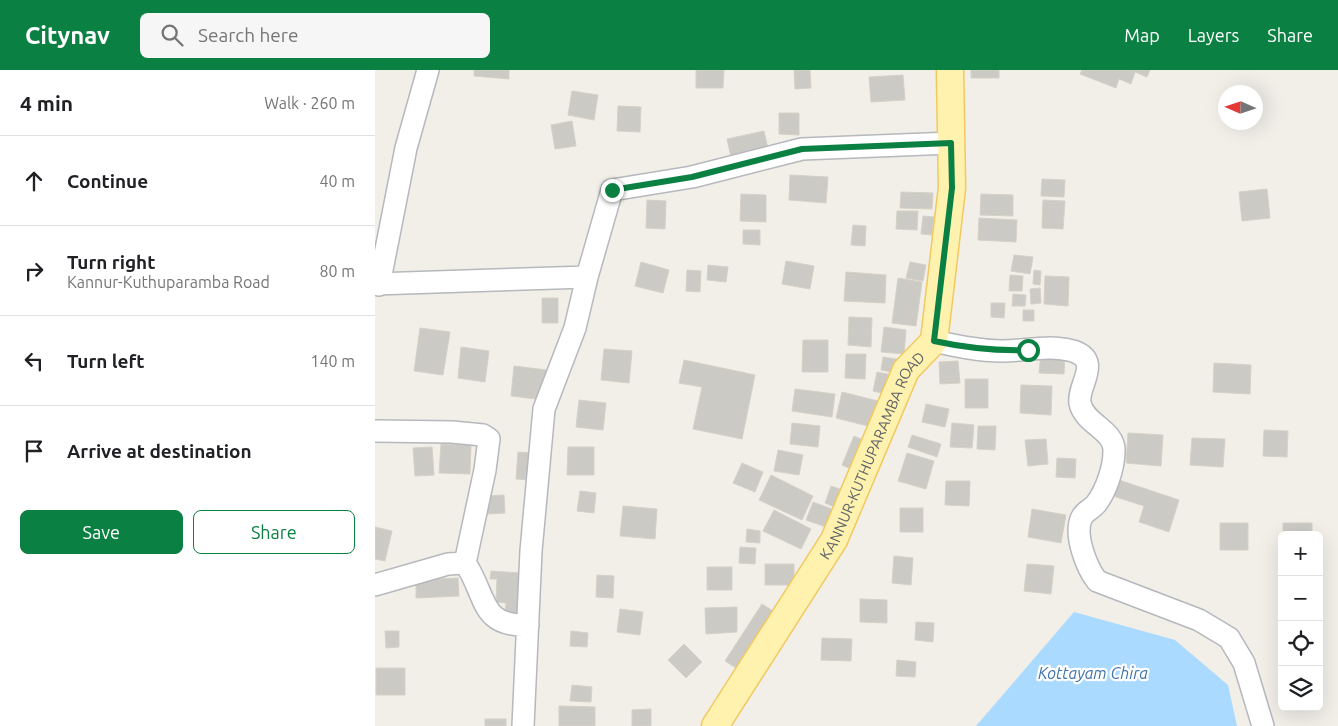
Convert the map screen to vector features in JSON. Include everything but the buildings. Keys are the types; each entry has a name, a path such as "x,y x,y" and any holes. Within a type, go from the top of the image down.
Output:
{"main road":[{"name":"KANNUR-KUTHUPARAMBA ROAD","path":"715,726 834,540 906,370 934,341 952,188 950,70"}],"street":[{"path":"428,70 406,148 377,284 587,277"},
{"path":"523,726 531,551 544,409 575,328 587,277 612,190 692,177 802,149 951,143"},
{"path":"934,341 1000,351 1046,347 1074,351 1084,358 1088,364 1088,373 1080,402 1083,410 1094,424 1111,440 1115,449 1113,465 1106,484 1095,505 1086,512 1080,523 1082,547 1091,572 1097,581 1199,620 1229,638 1245,663 1263,726"},
{"path":"375,431 452,432 483,435 489,439 485,470 465,563 472,573 489,614 500,623 513,626 527,625"},
{"path":"375,585 448,564 465,563"}],"water":[{"name":"Kottayam Chira","path":"1074,612 1175,640 1228,685 1237,726 976,726"}],"route":[{"path":"612,190 692,177 802,149 951,143 952,188 934,341 1000,351 1028,350"}]}
